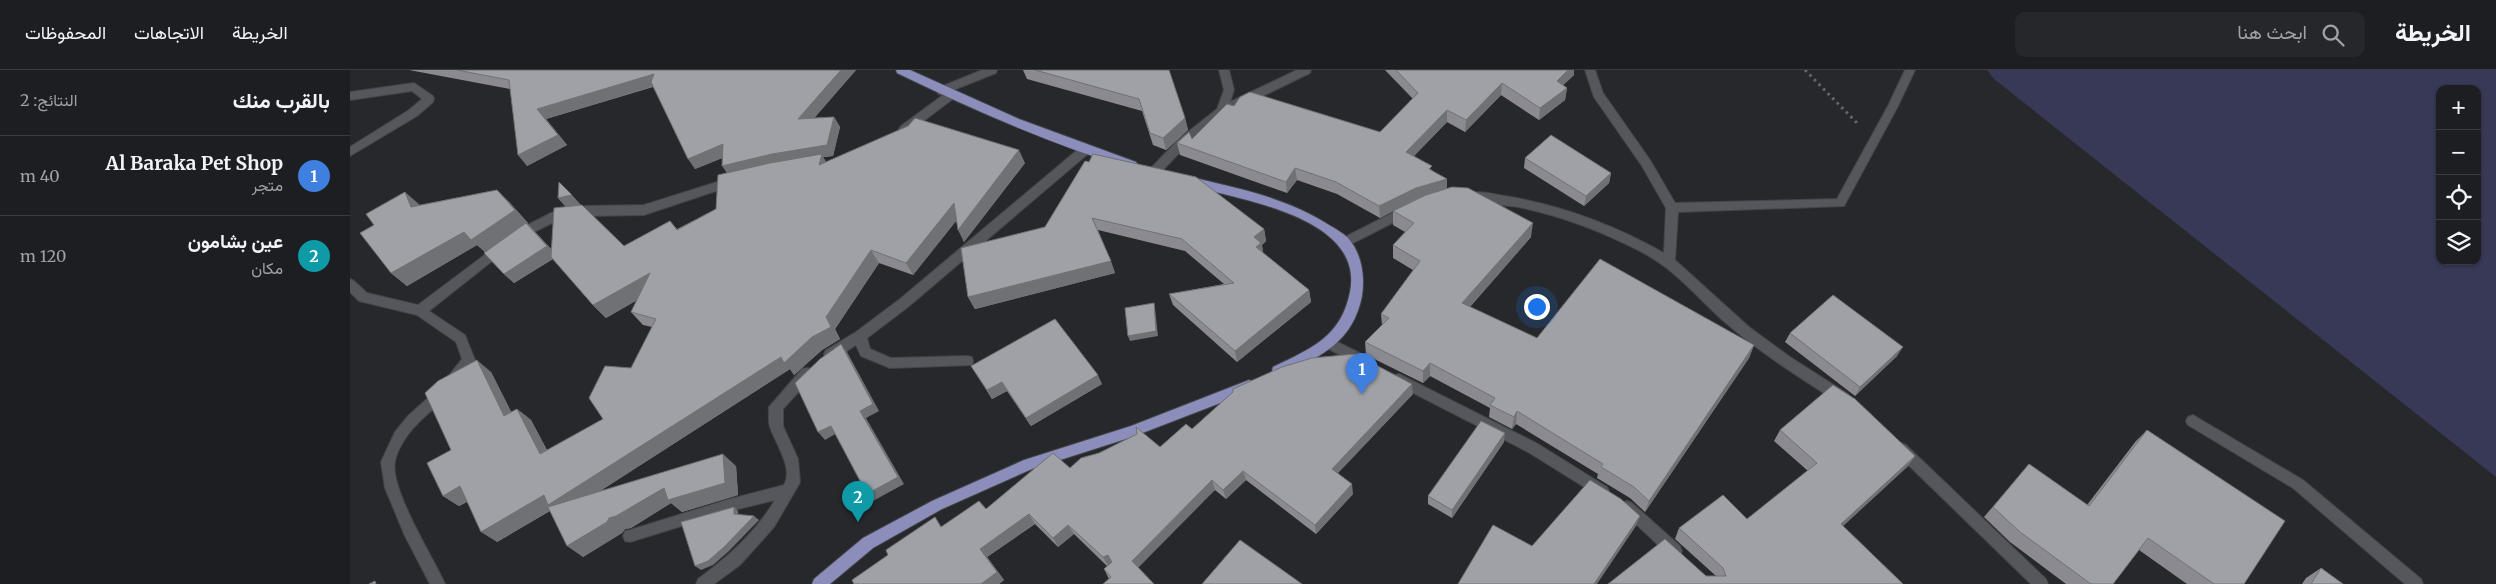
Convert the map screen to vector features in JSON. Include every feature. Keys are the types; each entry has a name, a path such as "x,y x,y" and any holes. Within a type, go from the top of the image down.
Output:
{"main road":[{"path":"819,584 868,543 937,505 1029,464 1132,431 1262,380 1331,344 1344,329 1356,295 1358,273 1345,242 1309,217 1252,196 1154,172 1086,149 946,93 901,70"}],"street":[{"path":"892,138 946,93 992,70"},
{"path":"1222,111 1229,90 1224,70"},
{"path":"1154,172 1183,142 1222,111 1306,70"},
{"path":"1590,70 1598,94 1646,163 1672,208 1669,262"},
{"path":"1672,208 1840,203 1910,70"},
{"path":"350,96 414,88 429,99 413,113 350,152"},
{"path":"703,584 735,560 769,522 793,482 792,458 776,426 776,407 818,363 860,336 904,303 1086,149"},
{"path":"420,311 523,232 551,218 586,211 644,210 719,184 745,178"},
{"path":"1460,196 1486,197 1554,210 1621,237 1669,262 1729,318 1772,354 1854,405"},
{"path":"1345,242 1421,204"},
{"path":"350,284 363,297 420,311 461,339 469,360 444,392 413,420 400,436 388,462 392,488 410,531 438,584"},
{"path":"860,336 865,352 890,363 967,361"},
{"path":"1331,344 1533,448 1624,504 1688,562"},
{"path":"2193,421 2298,484 2416,584"},
{"path":"1889,438 2041,584"},
{"path":"630,536 730,505 789,490"}],"path":[{"path":"1805,70 1874,141"}],"shaded area":[{"path":"1987,70 2496,70 2496,477 1994,79"}],"building":[{"path":"457,70 841,70 798,119 834,117 827,145 772,154 722,166 723,144 688,159 651,82 654,74 537,109 558,135 518,155 509,80"},
{"path":"1035,70 1169,70 1185,118 1163,138 1150,133 1139,99"},
{"path":"1396,70 1568,70 1557,81 1567,88 1540,108 1502,83 1466,120 1447,110 1406,152 1432,166 1429,169 1447,179 1416,188 1379,206 1336,182 1295,168 1286,182 1177,143 1189,132 1192,139 1227,104 1234,106 1240,97 1250,92 1380,132 1418,93"},
{"path":"915,118 1019,150 958,230 954,203 906,263 871,250 826,317 831,327 812,337 784,363 781,357 548,505 544,495 481,532 460,486 443,496 427,463 451,450 425,393 438,381 477,360 504,416 517,409 540,454 603,419 589,398 605,366 631,368 656,319 631,312 650,273 593,305 551,257 554,208 582,205 624,246 670,221 677,230 716,209 718,175 822,154 819,165 908,126"},
{"path":"1551,135 1611,173 1586,196 1525,158"},
{"path":"1093,154 1196,177 1264,229 1254,237 1261,243 1256,247 1309,290 1235,351 1169,294 1234,283 1182,239 1092,218 1111,261 968,297 961,248 1045,227 1085,161 1089,162"},
{"path":"559,182 572,195 558,198"},
{"path":"1452,187 1468,188 1533,223 1462,303 1537,338 1600,259 1754,345 1649,501 1634,487 1601,467 1603,464 1517,411 1514,417 1490,405 1495,398 1430,363 1423,371 1365,342 1389,318 1381,314 1420,261 1393,245 1414,223 1393,211 1426,195"},
{"path":"497,190 515,210 471,240 464,232 391,273 360,233 374,225 366,214 405,192 411,207"},
{"path":"526,223 547,246 504,274 484,253"},
{"path":"1833,295 1903,347 1860,387 1790,333"},
{"path":"1154,303 1156,331 1128,336 1125,308"},
{"path":"1055,319 1098,375 1026,418 1002,382 987,390 971,366"},
{"path":"841,344 873,404 860,411 898,477 867,494 831,426 818,432 795,383 820,359"},
{"path":"1355,354 1412,384 1332,469 1352,484 1315,525 1243,471 1223,490 1212,480 1132,561 1154,584 1103,584 1111,577 1104,569 1112,562 1108,555 1103,557 1068,525 1053,538 1029,514 980,549 997,572 981,584 854,584 852,580 888,555 886,550 935,517 941,527 979,501 986,509 1053,453 1070,468 1081,458 1099,453 1137,434 1136,427 1160,447 1186,424 1192,429 1233,392 1233,389 1282,367 1312,358"},
{"path":"1833,385 1855,399 1915,456 1841,524 1903,584 1608,584 1665,539 1706,576 1726,576 1723,568 1679,528 1723,495 1747,519 1817,463 1780,430"},
{"path":"1481,421 1505,433 1452,510 1428,496"},
{"path":"2147,430 2285,521 2244,584 2214,584 2148,538 2113,584 2091,584 2020,532 1993,507 2029,464 2089,506"},
{"path":"723,454 725,483 668,500 664,488 616,516 609,518 607,522 567,546 548,507"},
{"path":"1590,480 1621,499 1640,516 1594,584 1458,584 1493,525 1532,546"},
{"path":"734,507 734,514 754,516 708,561 695,566 681,522"},
{"path":"1240,540 1302,584 1202,584"},
{"path":"2321,568 2343,584 2311,584"}],"place":[{"name":"Al Baraka Pet Shop","path":"1362,394"},
{"name":"عين بشامون","path":"858,522"}]}
